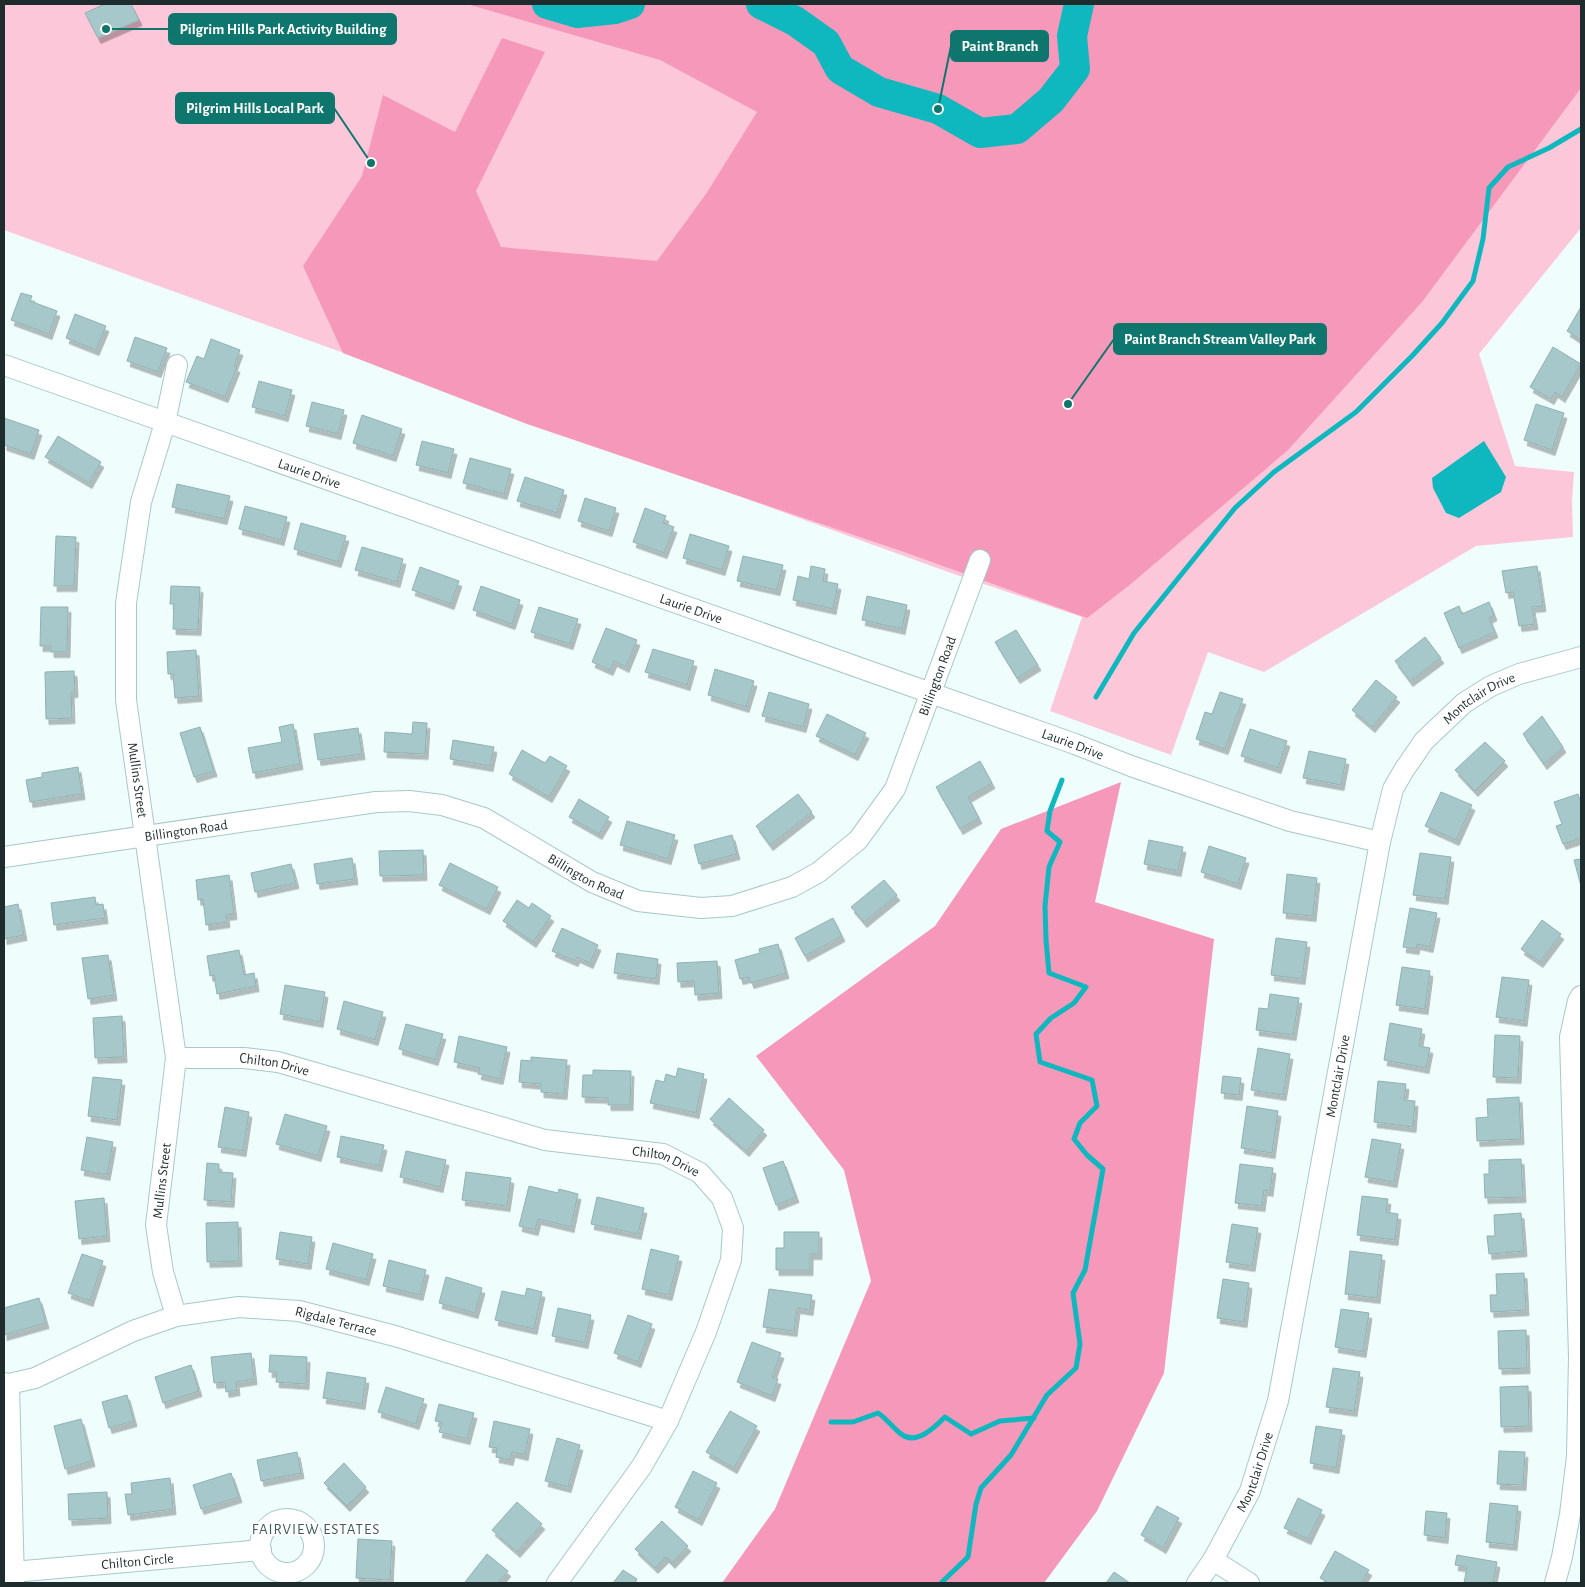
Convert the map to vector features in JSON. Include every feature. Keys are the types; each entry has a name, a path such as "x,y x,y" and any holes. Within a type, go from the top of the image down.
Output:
{"street":[{"name":"Laurie Drive","path":"4,365 1075,744 1131,766 1290,821 1380,842"},
{"name":"Mullins Street","path":"176,1316 163,1272 156,1225 176,1058 126,700 126,603 141,502 165,423 177,365"},
{"name":"Billington Road","path":"4,858 376,802 408,801 442,805 484,818 592,882 638,901 701,908 732,906 792,887 819,872 858,840 896,789 980,560"},
{"name":"Montclair Drive","path":"1197,1583 1213,1560 1250,1491 1278,1401 1380,842 1393,789 1424,741 1464,703 1491,686 1519,674 1581,657"},
{"path":"1555,1583 1570,1514 1577,1456 1579,1357 1570,1037 1578,1001 1581,996"},
{"name":"Chilton Drive","path":"176,1058 244,1058 278,1062 545,1140 663,1154 700,1173 722,1198 732,1228 731,1260 706,1332 668,1421 642,1466 557,1583"},
{"name":"Rigdale Terrace","path":"6,1384 35,1378 133,1331 176,1316 240,1307 299,1311 395,1336 668,1421"},
{"path":"6,1384 14,1578"},
{"name":"Chilton Circle","path":"14,1578 261,1550"},
{"path":"1213,1560 1249,1583"}],"shaded area":[{"path":"4,4 1581,4 1581,228 1479,354 1515,466 1574,472 1572,501 1573,537 1476,546 1264,672 1208,652 1171,755 1050,711 1082,617 948,572 4,230"},
{"path":"467,4 1581,4 1581,88 1422,302 1288,450 1132,583 1087,618 904,552 527,424 343,353 303,266 362,176 383,95 455,132 502,38 545,52 476,191 501,247 657,261 706,194 757,112 660,60"},
{"path":"1121,782 1095,902 1214,939 1164,1373 1097,1511 1044,1583 722,1583 775,1509 871,1281 844,1170 756,1056 935,926 1001,829"}],"water":[{"path":"1484,441 1506,477 1501,492 1459,518 1446,513 1433,488 1432,478"}],"building":[{"path":"105,4 131,4 139,20 98,38 85,13"},
{"path":"21,293 32,296 30,301 57,311 49,334 11,320"},
{"path":"1581,307 1581,340 1567,331"},
{"path":"75,314 106,326 96,350 66,338"},
{"path":"135,337 167,348 158,372 127,361"},
{"path":"211,339 240,350 234,366 237,367 225,397 186,382 197,356 204,359"},
{"path":"1553,347 1581,364 1562,397 1555,392 1551,399 1530,387"},
{"path":"259,381 292,390 285,416 252,407"},
{"path":"312,402 344,410 338,434 306,426"},
{"path":"1536,404 1564,413 1552,450 1524,440"},
{"path":"362,415 402,429 393,456 353,443"},
{"path":"4,418 39,430 31,454 4,445"},
{"path":"58,436 101,462 89,483 45,457"},
{"path":"422,441 454,449 448,473 416,465"},
{"path":"470,458 511,469 504,494 463,483"},
{"path":"525,477 564,490 557,513 517,501"},
{"path":"177,484 230,496 224,519 172,507"},
{"path":"585,498 616,508 609,531 578,521"},
{"path":"245,506 287,517 281,540 239,529"},
{"path":"645,508 666,516 663,523 674,527 664,553 633,542"},
{"path":"301,523 346,536 338,562 294,549"},
{"path":"690,534 729,546 722,570 683,558"},
{"path":"56,536 76,537 74,586 54,586"},
{"path":"362,547 403,559 397,582 355,570"},
{"path":"743,556 783,565 777,590 737,581"},
{"path":"811,566 825,569 823,581 838,584 833,609 793,600 798,576 809,579"},
{"path":"1537,566 1543,606 1532,607 1535,624 1519,626 1513,592 1506,593 1502,571"},
{"path":"420,567 459,581 451,604 412,590"},
{"path":"171,586 200,587 198,630 173,629 174,604 170,604"},
{"path":"481,586 520,600 512,624 473,610"},
{"path":"867,596 907,605 902,629 862,620"},
{"path":"1489,602 1494,615 1489,618 1495,632 1459,648 1444,613 1459,606 1462,614"},
{"path":"41,607 68,607 67,652 51,652 51,646 40,646"},
{"path":"539,607 578,619 570,644 531,632"},
{"path":"606,628 637,640 626,667 614,661 610,670 592,662"},
{"path":"1016,630 1038,665 1017,678 995,642"},
{"path":"1425,637 1441,658 1410,681 1395,661"},
{"path":"653,649 694,661 687,685 645,672"},
{"path":"196,650 199,696 175,698 173,674 168,674 167,652"},
{"path":"715,669 754,681 746,707 708,695"},
{"path":"74,671 75,692 71,692 72,718 46,719 45,672"},
{"path":"1376,680 1397,697 1372,727 1352,710"},
{"path":"769,692 809,704 803,727 762,716"},
{"path":"1220,692 1243,699 1225,749 1196,739 1205,712 1212,714"},
{"path":"827,714 866,733 855,755 816,736"},
{"path":"1542,716 1563,747 1544,764 1523,734"},
{"path":"413,722 427,723 425,754 384,752 385,732 412,734"},
{"path":"293,724 300,764 253,773 248,748 282,742 279,727"},
{"path":"200,727 214,771 194,777 180,733"},
{"path":"358,728 362,754 318,760 314,734"},
{"path":"1250,729 1287,741 1278,768 1241,756"},
{"path":"453,740 494,747 490,766 450,759"},
{"path":"1485,742 1505,761 1475,791 1455,770"},
{"path":"522,750 545,763 550,756 567,766 549,797 509,774"},
{"path":"1309,751 1346,759 1341,785 1303,778"},
{"path":"980,761 992,783 968,797 979,818 960,829 936,787"},
{"path":"78,767 82,794 30,802 26,780 42,777 42,773"},
{"path":"1441,792 1472,805 1456,840 1425,826"},
{"path":"798,794 812,812 770,845 756,826"},
{"path":"1578,794 1581,802 1581,838 1563,844 1556,826 1562,824 1554,802"},
{"path":"579,799 609,817 599,834 569,817"},
{"path":"627,821 675,835 668,859 620,845"},
{"path":"732,835 737,854 699,864 694,845"},
{"path":"1149,840 1183,847 1178,871 1144,864"},
{"path":"1209,846 1246,858 1238,884 1201,872"},
{"path":"423,850 424,875 380,876 379,851"},
{"path":"1420,853 1451,857 1445,899 1413,895"},
{"path":"352,858 355,879 317,884 314,864"},
{"path":"1581,859 1581,886 1574,860"},
{"path":"450,863 498,887 487,909 439,885"},
{"path":"291,864 296,883 255,892 251,873"},
{"path":"1287,874 1317,878 1313,916 1283,913"},
{"path":"229,875 234,914 226,915 227,922 206,925 203,899 198,900 196,880"},
{"path":"884,880 897,895 864,922 851,907"},
{"path":"95,897 96,905 103,904 105,918 54,925 51,903"},
{"path":"517,900 529,908 532,903 551,916 533,942 503,921"},
{"path":"18,904 24,935 4,939 4,907"},
{"path":"1410,908 1437,913 1430,947 1417,944 1416,949 1403,947"},
{"path":"833,918 842,936 805,956 795,938"},
{"path":"1542,920 1561,934 1540,962 1521,949"},
{"path":"562,928 598,945 590,963 577,957 575,961 552,951"},
{"path":"1276,938 1307,942 1302,979 1271,975"},
{"path":"778,944 786,973 751,983 749,977 740,979 735,960 760,953 759,949"},
{"path":"239,950 244,975 254,973 256,986 217,994 214,975 210,976 207,956"},
{"path":"617,953 658,959 656,979 614,973"},
{"path":"108,955 114,995 88,999 82,958"},
{"path":"717,961 719,993 695,995 694,981 678,982 677,963"},
{"path":"1402,967 1430,971 1425,1009 1396,1005"},
{"path":"1502,977 1529,980 1524,1021 1496,1017"},
{"path":"285,985 325,992 320,1022 280,1014"},
{"path":"1270,994 1299,998 1293,1035 1256,1030 1259,1008 1268,1009"},
{"path":"344,1001 383,1012 375,1040 337,1029"},
{"path":"122,1016 124,1057 95,1058 93,1018"},
{"path":"1390,1023 1422,1029 1419,1046 1430,1048 1426,1068 1384,1060"},
{"path":"406,1024 443,1034 435,1060 399,1049"},
{"path":"1495,1035 1520,1036 1518,1078 1493,1077"},
{"path":"459,1036 507,1047 500,1079 478,1074 480,1068 454,1062"},
{"path":"1258,1048 1290,1054 1283,1095 1251,1090"},
{"path":"531,1057 567,1060 564,1094 541,1092 541,1084 519,1082 521,1060 531,1061"},
{"path":"678,1068 704,1074 696,1113 650,1103 656,1080 664,1082 666,1074 676,1077"},
{"path":"593,1070 631,1071 630,1105 608,1105 608,1098 582,1097 583,1075 593,1075"},
{"path":"1223,1076 1241,1078 1239,1095 1221,1093"},
{"path":"93,1077 122,1080 117,1120 88,1116"},
{"path":"1378,1081 1406,1084 1404,1100 1415,1101 1413,1127 1374,1122"},
{"path":"1519,1097 1521,1139 1477,1141 1476,1118 1488,1117 1487,1099"},
{"path":"729,1098 764,1130 746,1151 710,1119"},
{"path":"1247,1106 1278,1111 1272,1153 1241,1148"},
{"path":"225,1107 249,1112 243,1151 218,1147"},
{"path":"285,1114 327,1126 318,1156 276,1144"},
{"path":"341,1136 384,1145 379,1166 337,1157"},
{"path":"87,1137 113,1142 107,1175 81,1170"},
{"path":"1372,1139 1401,1144 1394,1182 1365,1177"},
{"path":"406,1151 446,1160 440,1187 400,1177"},
{"path":"1521,1159 1523,1197 1485,1198 1484,1174 1489,1174 1489,1160"},
{"path":"783,1161 796,1197 776,1205 763,1168"},
{"path":"207,1163 219,1164 219,1172 233,1173 231,1202 204,1200"},
{"path":"1240,1164 1273,1168 1270,1191 1264,1190 1262,1206 1235,1203"},
{"path":"466,1172 511,1178 507,1206 462,1200"},
{"path":"529,1186 558,1193 559,1189 578,1194 571,1227 538,1219 535,1230 519,1226"},
{"path":"1362,1196 1388,1199 1386,1212 1398,1214 1395,1240 1357,1235"},
{"path":"597,1197 644,1208 638,1234 591,1224"},
{"path":"104,1198 107,1236 79,1239 75,1201"},
{"path":"1521,1213 1524,1251 1489,1254 1487,1236 1495,1236 1494,1215"},
{"path":"238,1222 239,1261 207,1262 206,1223"},
{"path":"1232,1224 1258,1228 1252,1266 1226,1262"},
{"path":"280,1232 312,1237 308,1264 276,1259"},
{"path":"784,1232 819,1232 819,1254 810,1254 810,1270 776,1270 776,1248 784,1248"},
{"path":"333,1243 373,1254 366,1280 326,1269"},
{"path":"651,1249 679,1256 669,1295 642,1289"},
{"path":"1350,1251 1382,1255 1377,1298 1345,1294"},
{"path":"82,1254 103,1261 90,1301 68,1293"},
{"path":"389,1260 426,1270 420,1295 383,1286"},
{"path":"1524,1273 1526,1310 1491,1312 1490,1295 1497,1295 1496,1274"},
{"path":"446,1277 482,1288 475,1313 439,1303"},
{"path":"1223,1279 1249,1283 1244,1322 1217,1318"},
{"path":"527,1288 542,1292 534,1329 495,1320 502,1291 525,1296"},
{"path":"769,1289 812,1295 810,1310 797,1308 794,1331 763,1327"},
{"path":"39,1298 46,1323 4,1335 4,1308"},
{"path":"558,1308 591,1315 585,1343 552,1336"},
{"path":"1341,1309 1369,1313 1363,1352 1335,1347"},
{"path":"628,1315 652,1324 638,1362 614,1353"},
{"path":"1526,1330 1527,1368 1499,1369 1498,1331"},
{"path":"752,1342 781,1353 772,1377 778,1379 772,1396 737,1382"},
{"path":"251,1353 254,1379 236,1382 237,1390 226,1392 225,1382 214,1383 211,1357"},
{"path":"270,1355 307,1357 306,1384 276,1382 277,1372 269,1372"},
{"path":"191,1365 199,1391 163,1403 155,1377"},
{"path":"1333,1368 1360,1372 1354,1411 1326,1407"},
{"path":"327,1372 366,1378 362,1404 323,1398"},
{"path":"1528,1386 1529,1426 1501,1427 1500,1387"},
{"path":"386,1387 424,1399 416,1424 378,1412"},
{"path":"127,1395 134,1421 109,1428 102,1402"},
{"path":"439,1404 474,1413 467,1439 439,1432 442,1422 435,1421"},
{"path":"730,1411 757,1426 734,1468 706,1452"},
{"path":"81,1419 92,1461 65,1469 54,1426"},
{"path":"494,1421 530,1429 525,1455 512,1452 510,1460 496,1457 497,1448 489,1447"},
{"path":"1316,1426 1342,1430 1336,1468 1310,1463"},
{"path":"557,1438 580,1445 568,1487 545,1481"},
{"path":"1499,1451 1525,1452 1523,1485 1497,1484"},
{"path":"297,1452 301,1473 261,1481 257,1460"},
{"path":"344,1463 366,1487 347,1506 324,1483"},
{"path":"693,1471 717,1483 699,1520 675,1507"},
{"path":"231,1473 239,1497 201,1509 193,1485"},
{"path":"170,1478 173,1509 128,1515 125,1494 132,1494 131,1483"},
{"path":"107,1492 108,1518 69,1520 68,1494"},
{"path":"1298,1498 1322,1510 1308,1539 1284,1528"},
{"path":"517,1502 542,1524 517,1552 492,1530"},
{"path":"1490,1503 1518,1506 1514,1545 1486,1542"},
{"path":"1157,1506 1179,1518 1163,1548 1141,1535"},
{"path":"1426,1511 1447,1513 1445,1538 1424,1535"},
{"path":"662,1521 688,1546 672,1563 666,1557 655,1568 635,1549"},
{"path":"358,1539 392,1541 390,1580 356,1578"},
{"path":"1335,1551 1369,1570 1361,1583 1329,1583 1320,1578"},
{"path":"487,1554 508,1571 498,1583 465,1582"},
{"path":"1457,1555 1497,1562 1493,1583 1464,1583 1467,1567 1455,1565"},
{"path":"623,1570 637,1579 635,1583 613,1583"},
{"path":"1114,1572 1130,1583 1106,1583"}],"waterway":[{"path":"547,4 577,13 615,9 630,4"},
{"path":"761,4 795,21 826,43 840,69 879,92 938,109 980,133 1017,129 1051,100 1075,69 1072,36 1079,4"},
{"path":"1096,697 1134,633 1235,508 1274,472 1356,412 1442,323 1473,281 1483,239 1489,188 1508,167 1549,148 1581,129"},
{"path":"941,1583 968,1557 976,1504 981,1488 1011,1455 1047,1395 1076,1368 1080,1344 1073,1293 1085,1270 1103,1169 1087,1155 1074,1139 1080,1123 1097,1106 1092,1080 1040,1062 1036,1034 1051,1018 1074,1003 1086,987 1049,973 1045,906 1049,867 1060,842 1047,831 1050,811 1062,780"},
{"path":"831,1422 853,1422 878,1413 901,1434 913,1438 925,1434 945,1417 971,1434 1000,1421 1034,1418"}],"place":[{"name":"Pilgrim Hills Park Activity Building","path":"106,29"},
{"name":"Paint Branch","path":"938,109"},
{"name":"Pilgrim Hills Local Park","path":"371,163"},
{"name":"Paint Branch Stream Valley Park","path":"1068,404"}],"district":[{"name":"FAIRVIEW ESTATES","path":"316,1529"}]}
